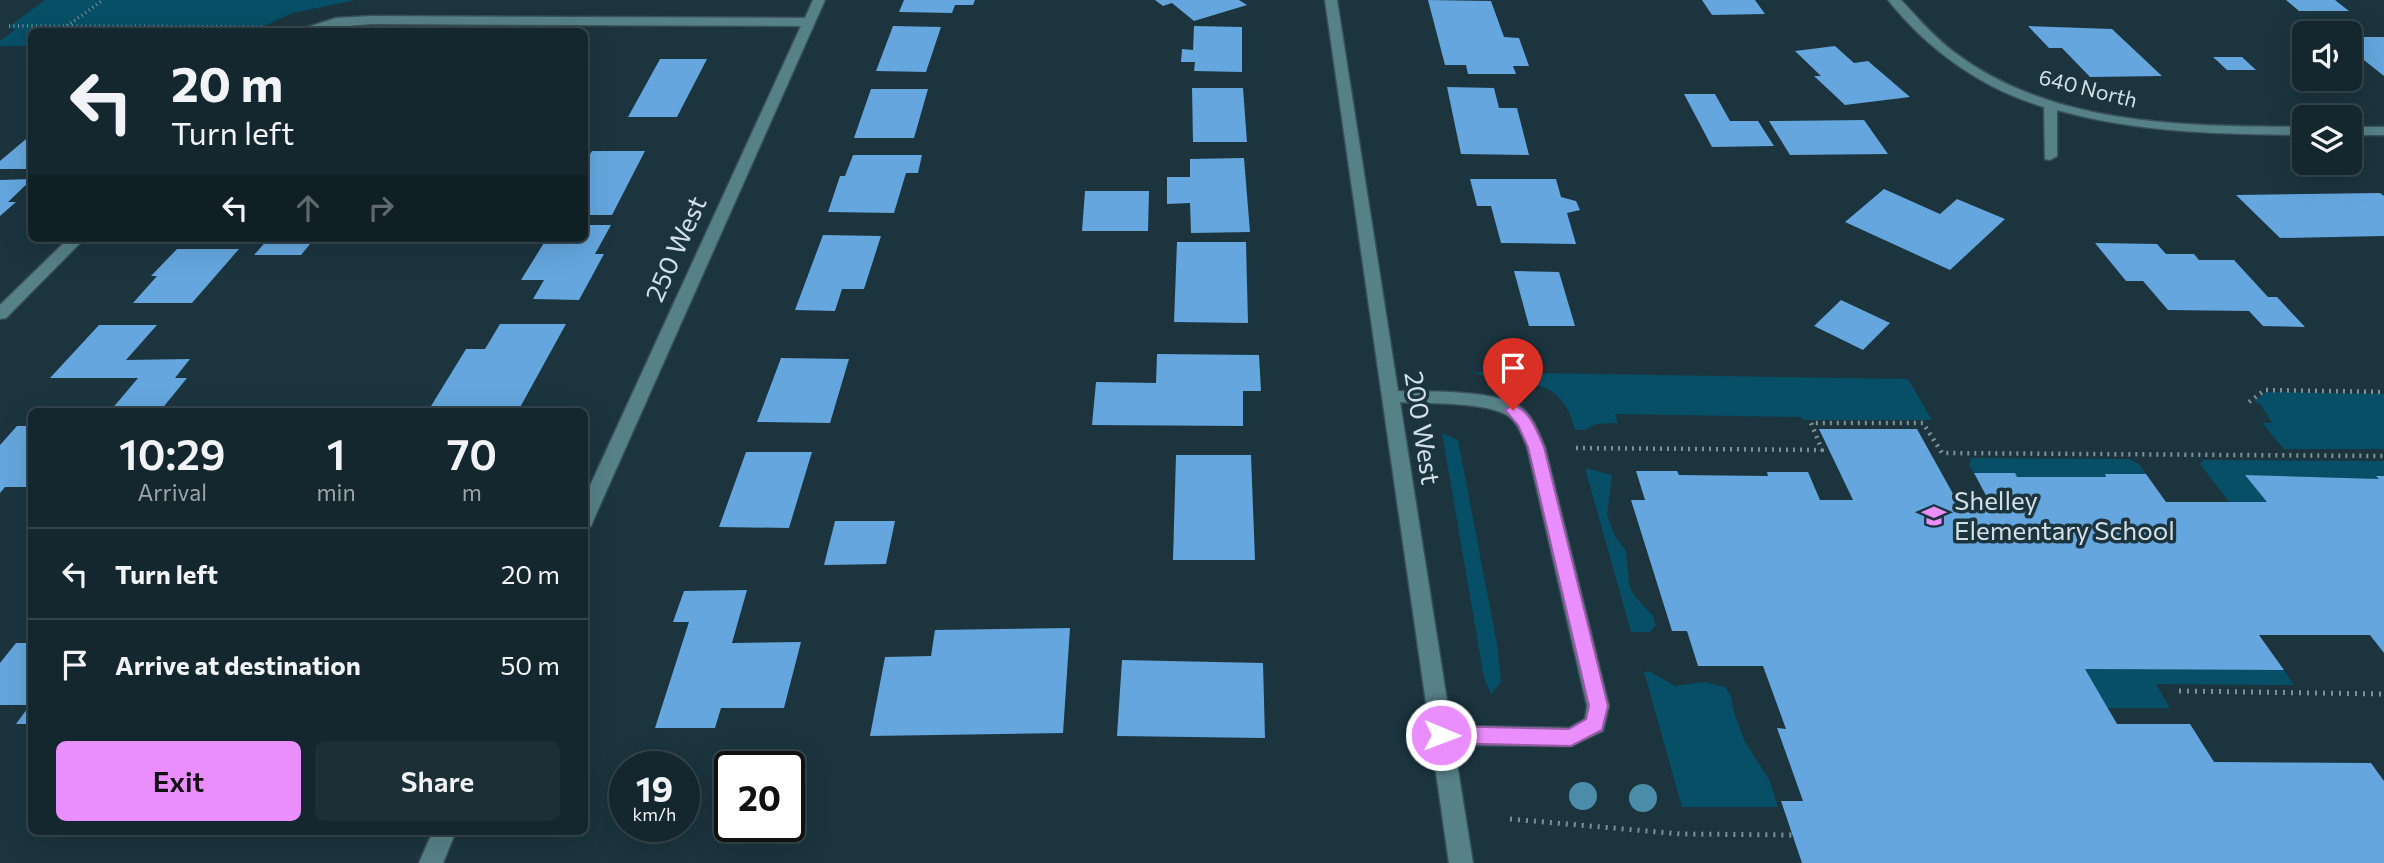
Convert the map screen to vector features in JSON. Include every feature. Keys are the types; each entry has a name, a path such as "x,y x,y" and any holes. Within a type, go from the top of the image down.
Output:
{"street":[{"name":"250 West","path":"588,512 819,0"},
{"name":"200 West","path":"1331,0 1461,863"},
{"name":"640 North","path":"1894,0 1958,61 1993,82 2051,105 2108,120 2163,127 2292,131"},
{"path":"308,28 336,22 372,20 809,22"},
{"path":"2050,156 2051,105"},
{"path":"2362,131 2384,131"},
{"path":"0,314 74,242"},
{"path":"1390,396 1496,405 1513,410 1525,422 1536,447 1598,706 1595,724 1571,737 1441,735"},
{"path":"431,863 443,835"}],"path":[{"path":"66,27 103,0"},
{"path":"9,26 264,27"},
{"path":"2249,402 2265,390 2384,392"},
{"path":"1576,448 1822,450 1811,423 1923,423 1942,453 2384,456"},
{"path":"2179,691 2384,694"},
{"path":"1510,819 1681,834 1792,835"}],"shaded area":[{"path":"45,0 356,0 292,13 260,28 28,28 28,46 0,46 0,41 16,29 7,28"},
{"path":"1472,372 1908,379 1932,420 1803,420 1801,417 1615,414 1618,423 1596,424 1584,430 1575,430 1568,411 1548,389"},
{"path":"2266,392 2384,394 2384,449 2284,449 2262,423 2272,423 2261,405 2254,401"},
{"path":"1442,433 1458,440 1497,644 1501,682 1491,694 1484,678"},
{"path":"1971,458 2129,459 2139,464 2146,474 2017,477 2014,473 1974,473 1969,465"},
{"path":"2203,460 2384,461 2384,476 2377,476 2379,479 2246,475 2267,502 2229,502 2200,464"},
{"path":"1585,468 1612,475 1607,515 1615,536 1626,551 1629,584 1633,594 1653,616 1656,625 1650,632 1631,632"},
{"path":"2085,669 2284,670 2294,685 2156,684 2170,708 2107,708"},
{"path":"1649,671 1675,686 1704,682 1725,687 1731,696 1745,742 1769,779 1778,807 1682,807 1644,672"}],"building":[{"path":"904,0 975,0 973,5 955,5 952,13 899,12"},
{"path":"1155,0 1239,0 1247,5 1194,21 1172,3 1163,6"},
{"path":"1428,0 1491,1 1504,37 1519,38 1529,66 1513,66 1516,74 1468,74 1466,65 1445,65"},
{"path":"1702,0 1755,0 1765,14 1712,15"},
{"path":"2286,0 2335,0 2349,11 2299,11"},
{"path":"893,26 941,27 926,72 876,71"},
{"path":"1194,26 1242,27 1242,72 1194,71 1195,62 1181,62 1182,49 1193,50"},
{"path":"2028,26 2112,29 2162,76 2090,77 2062,48 2049,48"},
{"path":"2362,37 2384,37 2384,76 2362,59"},
{"path":"1835,46 1854,63 1868,61 1910,97 1845,105 1814,76 1821,76 1795,51"},
{"path":"2213,57 2242,57 2256,70 2227,70"},
{"path":"660,59 707,59 677,117 628,117"},
{"path":"1447,87 1494,88 1499,108 1517,108 1529,155 1461,154"},
{"path":"1192,88 1243,88 1247,142 1193,142"},
{"path":"871,89 928,89 914,138 854,138"},
{"path":"1684,94 1715,94 1730,121 1758,121 1774,146 1712,147"},
{"path":"1864,120 1888,154 1790,155 1769,121"},
{"path":"28,137 28,169 0,169 0,161"},
{"path":"592,151 645,151 612,215 588,215 588,158"},
{"path":"853,155 922,155 918,173 906,173 894,213 828,212 840,176 845,176"},
{"path":"1244,158 1250,232 1191,233 1190,203 1167,204 1167,177 1190,177 1190,159"},
{"path":"28,179 28,183 8,202 16,202 0,216 0,180"},
{"path":"1470,179 1556,179 1561,197 1576,201 1580,210 1567,213 1576,244 1501,243 1491,206 1477,206"},
{"path":"1884,189 1940,214 1957,199 2005,219 1950,270 1845,222"},
{"path":"1085,191 1149,191 1148,231 1082,231"},
{"path":"2380,193 2384,196 2384,236 2280,238 2236,195"},
{"path":"588,225 611,225 595,254 604,254 579,300 533,299 544,280 521,280 545,242 588,242"},
{"path":"823,235 881,236 864,289 842,289 835,311 795,310"},
{"path":"265,242 312,242 301,255 254,255"},
{"path":"1177,242 1246,242 1248,323 1174,322"},
{"path":"2095,243 2157,244 2166,254 2194,254 2199,260 2234,260 2268,297 2277,297 2305,327 2263,326 2249,311 2168,310 2143,281 2126,281"},
{"path":"177,249 239,249 192,303 133,303 157,276 151,276"},
{"path":"1514,271 1559,272 1575,326 1529,326"},
{"path":"1841,300 1890,323 1863,350 1814,326"},
{"path":"500,324 566,324 520,408 430,408 466,349 485,349"},
{"path":"99,325 157,325 126,360 190,359 175,378 187,378 163,408 113,408 138,378 50,378"},
{"path":"1157,354 1259,355 1261,391 1243,391 1243,426 1092,425 1096,382 1156,383"},
{"path":"781,358 849,359 830,423 757,422"},
{"path":"17,426 28,426 28,487 5,487 0,493 0,445"},
{"path":"1819,429 1917,429 1957,501 1989,501 1974,473 2015,473 2017,477 2146,474 2166,502 2267,502 2245,475 2379,479 2376,476 2384,476 2384,653 2370,635 2259,635 2284,670 2085,669 2117,724 2190,724 2214,762 2371,763 2384,781 2384,863 1802,863 1781,801 1803,801 1777,728 1786,729 1763,666 1698,666 1687,631 1672,631 1631,500 1645,500 1636,471 1677,471 1679,475 1768,476 1767,472 1808,472 1820,500 1853,500"},
{"path":"746,452 812,452 789,528 719,527"},
{"path":"1176,455 1251,455 1255,560 1173,560"},
{"path":"835,521 895,521 886,564 824,565"},
{"path":"747,590 732,643 801,642 784,708 721,708 715,728 655,728 689,622 673,622 684,591"},
{"path":"1070,628 1063,733 870,736 885,657 931,656 935,630"},
{"path":"16,643 28,643 28,705 0,705 0,663"},
{"path":"1122,660 1263,663 1265,738 1117,736"},
{"path":"28,708 28,724 16,724"}],"place":[{"name":"Shelley Elementary School","path":"1934,516"}],"route":[{"path":"1441,735 1571,737 1595,724 1598,706 1536,447 1525,422 1513,410"}]}
